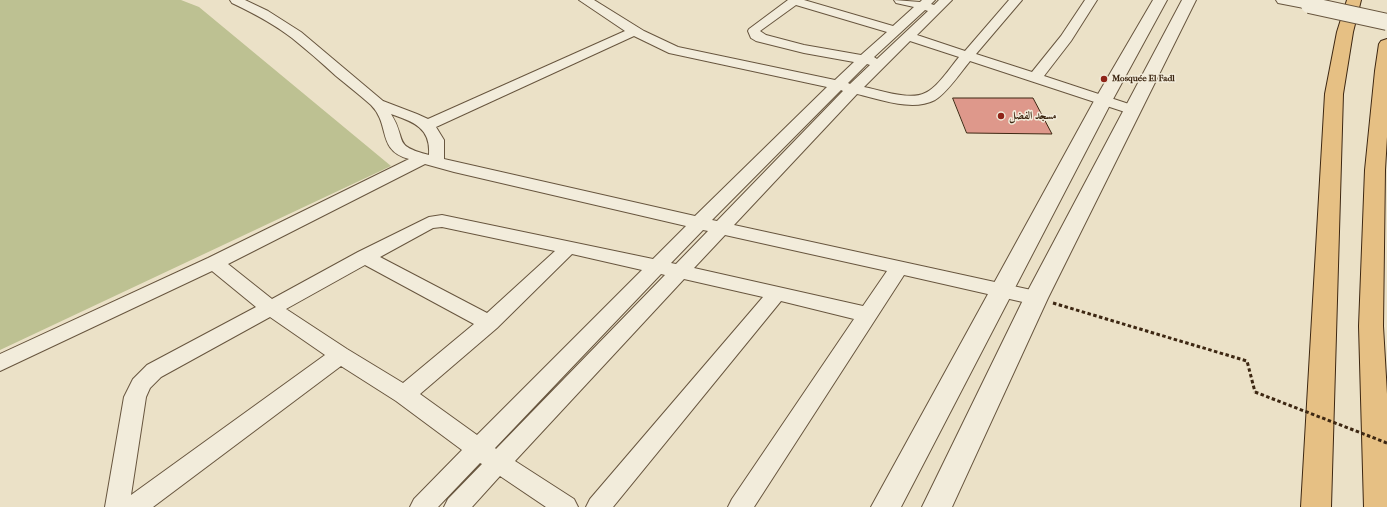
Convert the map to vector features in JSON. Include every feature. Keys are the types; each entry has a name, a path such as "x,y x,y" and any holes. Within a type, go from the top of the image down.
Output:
{"highway":[{"path":"1316,507 1334,94 1345,32 1354,0"},
{"path":"1379,507 1371,326 1375,170 1383,71 1387,44"}],"street":[{"path":"585,0 635,31 663,46 682,52 911,101 923,100 937,92 1016,0"},
{"path":"900,0 933,4"},
{"path":"1283,0 1313,2 1387,16"},
{"path":"246,1 296,35 378,104 387,117 392,138 397,147 407,154 454,167 720,228 1036,298"},
{"path":"872,61 804,49 761,38 756,35 754,31 795,1 901,33 1134,110"},
{"path":"1035,78 1086,1"},
{"path":"886,507 1156,1 1173,6 1194,2"},
{"path":"936,507 1036,298 1134,110 1194,2"},
{"path":"1313,2 1387,22"},
{"path":"456,507 720,228 846,88 901,33 933,4"},
{"path":"428,125 635,31"},
{"path":"422,507 659,266 699,223 846,88"},
{"path":"0,363 429,160 436,140 435,135 428,125 417,119 378,104"},
{"path":"117,507 135,396 142,382 154,371 429,223 442,221 680,270 868,315"},
{"path":"404,395 490,323 570,247"},
{"path":"364,257 490,323"},
{"path":"214,263 271,308 340,355 404,395 478,449 566,507"},
{"path":"740,507 899,268"},
{"path":"598,507 777,293"},
{"path":"134,507 340,355"}],"path":[{"path":"1036,298 1247,361 1255,392 1387,443"}],"green space":[{"path":"0,0 181,0 199,7 391,166 0,350"}],"building":[{"name":"مسجد الفضل","path":"953,98 1033,98 1052,134 967,133"}],"place":[{"name":"Mosquée El Fadl","path":"1104,79"},
{"name":"مسجد الفضل","path":"1001,116"}]}
